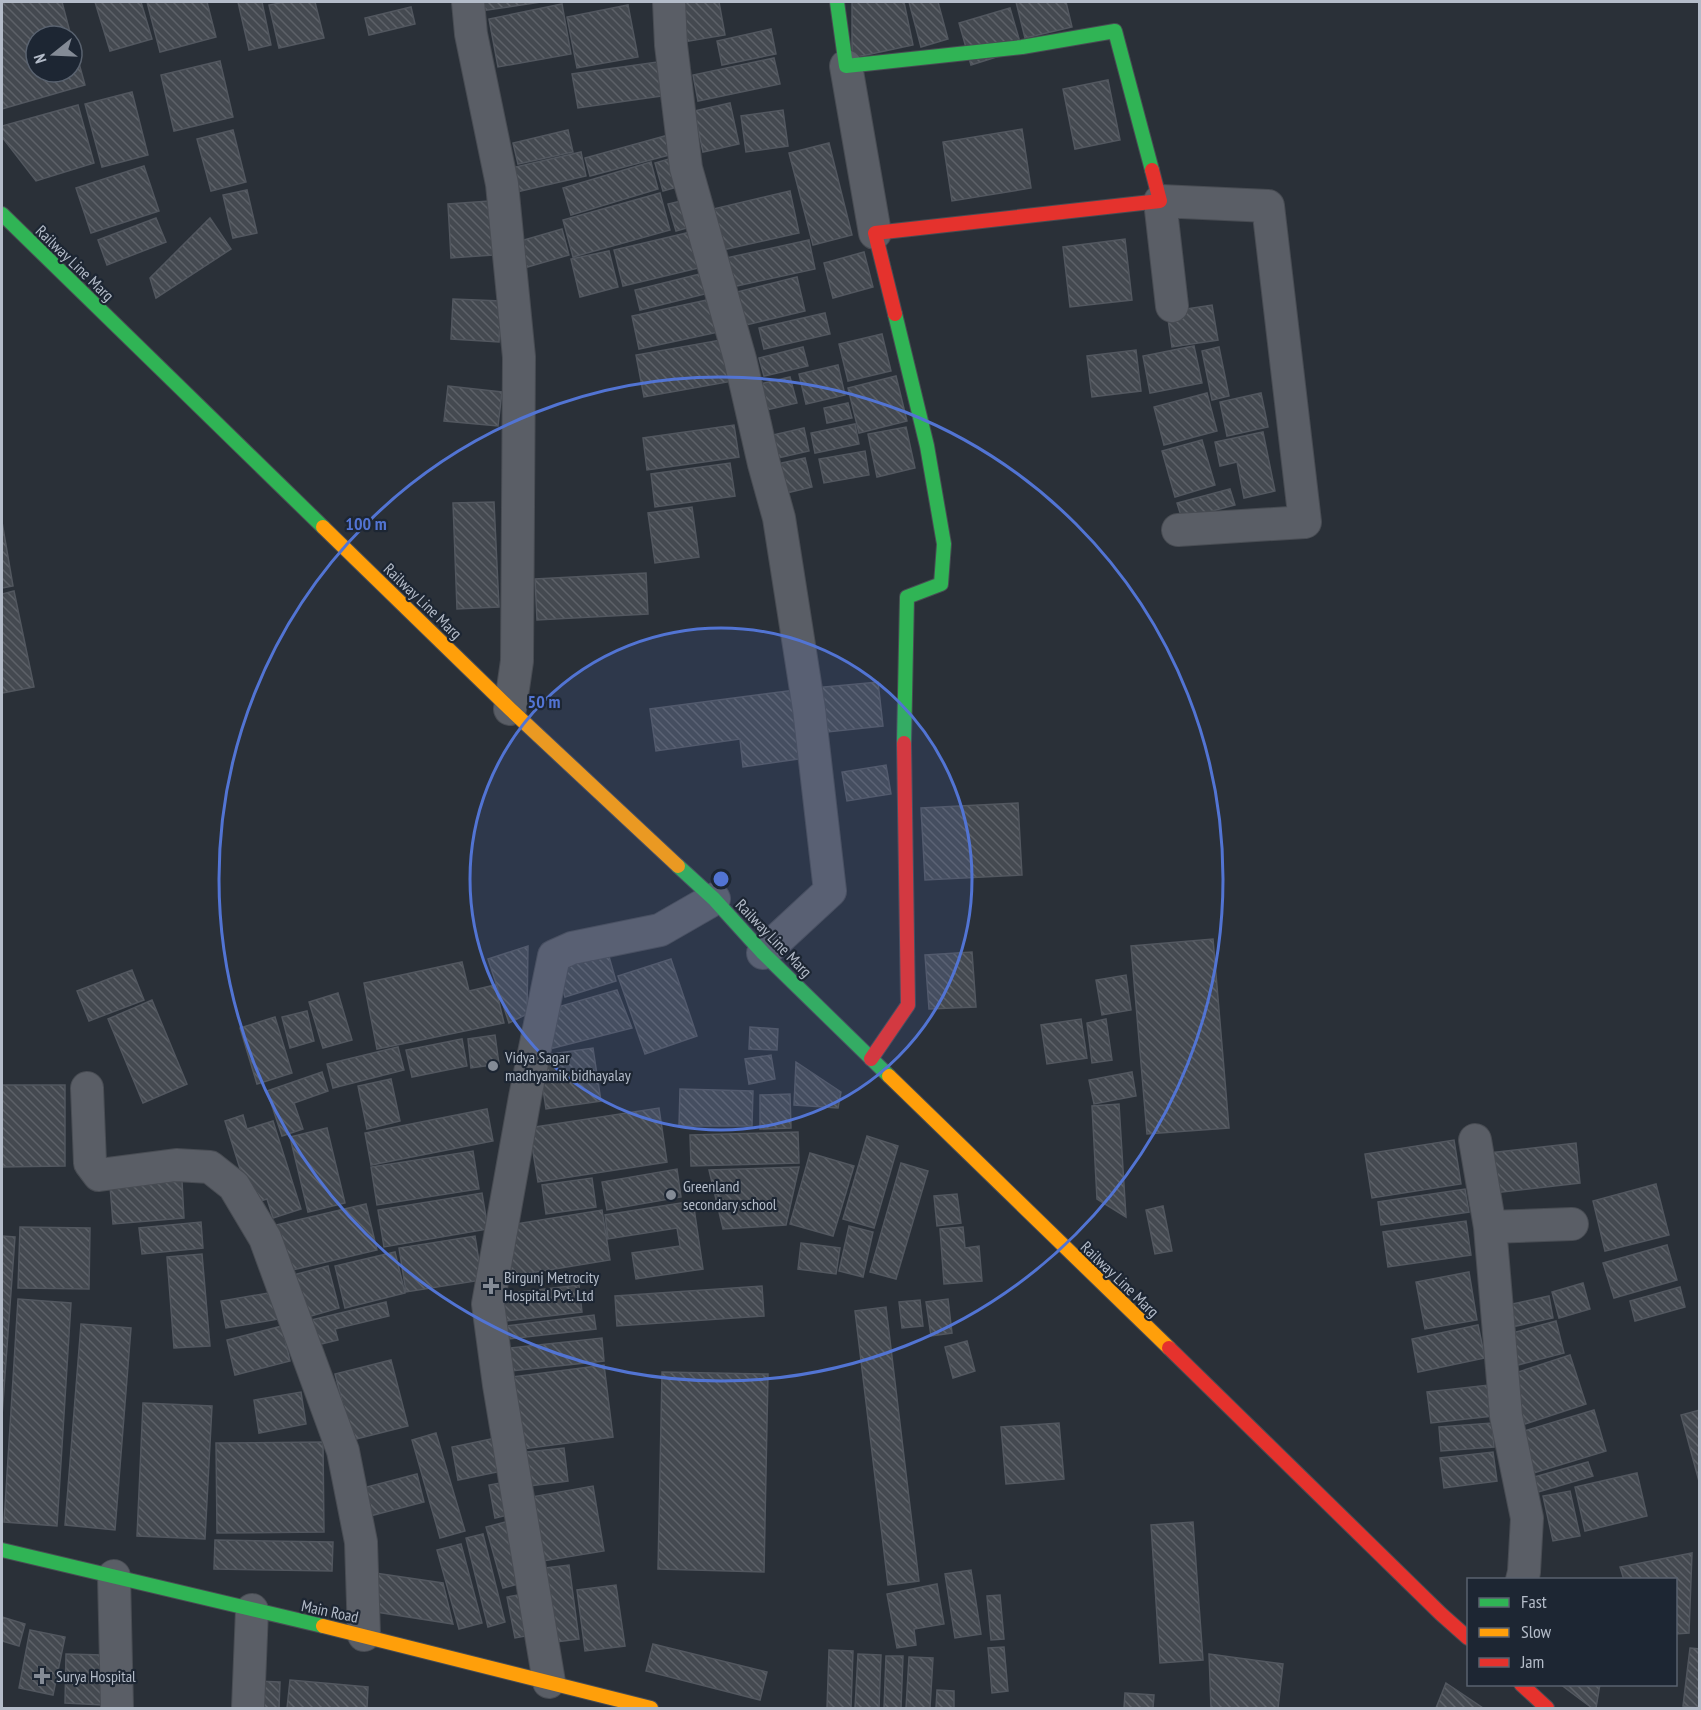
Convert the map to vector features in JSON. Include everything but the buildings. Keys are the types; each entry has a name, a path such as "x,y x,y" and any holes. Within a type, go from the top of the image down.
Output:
{"main road":[{"path":"837,2 846,66 1022,47 1115,31 1160,201 875,233 927,446 944,544 941,584 907,597 904,706 908,1005 872,1059"},
{"name":"Railway Line Marg","path":"2,214 510,709 714,899 763,953 1467,1637"},
{"name":"Main Road","path":"2,1550 364,1635 651,1708"},
{"path":"1523,1686 1548,1708"}],"street":[{"path":"468,2 471,34 502,184 519,357 517,661 510,709"},
{"path":"669,2 671,45 686,168 740,359 779,518 809,709 830,891 763,953"},
{"path":"846,66 875,233"},
{"path":"1172,306 1160,201 1268,206 1305,522 1178,530"},
{"path":"549,1682 499,1385 488,1304 525,1096 554,956 572,948 660,930 714,899"},
{"path":"87,1088 90,1163 99,1175 177,1165 210,1167 234,1185 265,1238 343,1451 361,1542 364,1635"},
{"path":"1474,1140 1490,1227 1506,1416 1527,1518 1522,1578"},
{"path":"1490,1227 1572,1224"},
{"path":"114,1576 117,1708"},
{"path":"248,1708 252,1610"}],"traffic: fast":[{"path":"837,2 846,66 1022,47 1115,31 1152,170"},
{"path":"2,214 323,527"},
{"path":"895,314 927,446 944,544 941,584 907,597 904,743"},
{"path":"678,866 714,899 763,953 889,1076"},
{"path":"2,1550 323,1626"}],"traffic: slow":[{"path":"323,527 510,709 678,866"},
{"path":"889,1076 1169,1348"},
{"path":"323,1626 651,1708"}],"traffic: jam":[{"path":"895,314 875,233 1160,201 1152,170"},
{"path":"871,1059 908,1005 904,743"},
{"path":"1169,1348 1467,1637"},
{"path":"1523,1686 1547,1708"}],"place":[{"name":"Vidya Sagar madhyamik bidhayalay","path":"493,1066"},
{"name":"Greenland secondary school","path":"671,1195"},
{"name":"Birgunj Metrocity Hospital Pvt. Ltd","path":"491,1286"},
{"name":"Surya Hospital","path":"42,1676"}]}
